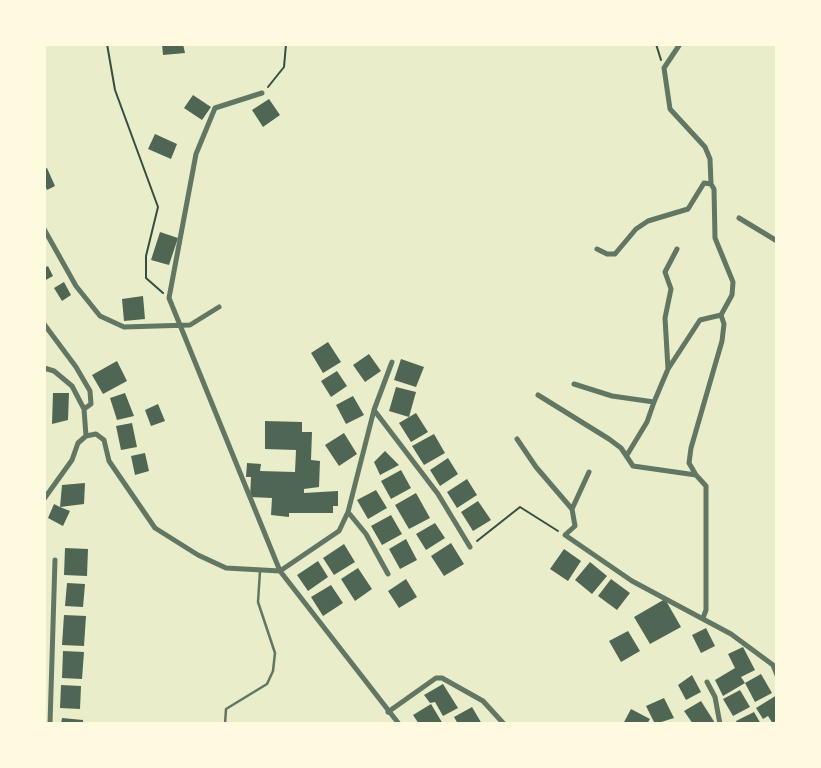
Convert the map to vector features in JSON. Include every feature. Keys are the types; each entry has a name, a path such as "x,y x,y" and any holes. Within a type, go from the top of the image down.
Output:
{"street":[{"path":"680,44 664,68 670,110 705,147 710,159 711,184 714,188 715,238 733,282 732,295 721,315 724,324 722,341 691,448 690,463 706,486 706,610 703,618"},
{"path":"262,93 215,108 196,153 169,298 178,326 279,571 398,724"},
{"path":"597,249 607,254 615,254 636,229 648,221 688,209 704,183 711,184"},
{"path":"739,218 777,241"},
{"path":"44,229 76,286 100,316 124,327 190,325 219,307"},
{"path":"668,369 665,318 671,289 665,272 677,249"},
{"path":"627,455 647,422 668,369 700,320 721,315"},
{"path":"44,324 90,391 91,404 84,409"},
{"path":"86,436 96,434 104,440 109,461 155,528 198,555 226,568 279,571 339,531 348,512 374,410 392,362"},
{"path":"44,368 54,371 72,386 84,409 86,436 44,499"},
{"path":"574,384 612,396 654,402"},
{"path":"538,395 609,439 627,455 633,466 696,475"},
{"path":"374,410 438,494 470,547"},
{"path":"517,439 536,467 572,509 575,526 565,535 632,581 703,618 758,654 773,666 777,675"},
{"path":"572,509 589,472"},
{"path":"348,512 366,534 388,574"},
{"path":"50,724 55,560"},
{"path":"388,712 436,678 450,681 483,701 504,724"},
{"path":"707,682 715,697 720,724"}],"lane":[{"path":"225,724 226,709 267,684 273,671 275,653 258,602 260,571"}],"path":[{"path":"107,44 115,90 158,207 150,234 146,278 169,298"},
{"path":"262,93 284,67 286,44"},
{"path":"656,44 664,68"},
{"path":"470,547 520,507 565,535"}],"building":[{"path":"162,44 183,44 185,53 163,55"},
{"path":"193,95 211,107 202,120 184,108"},
{"path":"269,99 280,115 263,127 252,110"},
{"path":"155,134 177,144 171,159 148,149"},
{"path":"47,168 55,186 47,190 44,169"},
{"path":"160,232 178,238 169,265 151,260"},
{"path":"48,266 53,276 44,281 44,268"},
{"path":"64,282 71,295 62,301 54,288"},
{"path":"143,296 145,319 124,321 122,299"},
{"path":"328,342 341,362 323,373 311,353"},
{"path":"369,354 381,371 365,382 353,365"},
{"path":"401,359 424,367 416,387 394,380"},
{"path":"117,361 127,381 103,394 92,375"},
{"path":"337,371 347,386 331,397 321,381"},
{"path":"396,387 416,392 409,417 389,411"},
{"path":"53,393 69,393 68,420 52,424"},
{"path":"125,393 134,416 117,420 110,398"},
{"path":"353,396 364,415 346,424 336,405"},
{"path":"158,404 165,421 151,426 145,410"},
{"path":"416,413 428,432 411,442 399,423"},
{"path":"265,421 302,422 302,432 312,432 311,460 320,461 319,487 304,489 304,493 338,491 338,506 333,506 333,513 289,513 289,517 271,515 272,498 250,497 251,477 246,477 247,463 261,464 260,471 295,472 296,450 265,449"},
{"path":"132,423 137,447 121,450 116,426"},
{"path":"344,433 357,454 339,466 325,445"},
{"path":"434,434 445,453 424,465 412,446"},
{"path":"385,451 399,465 380,475 374,462"},
{"path":"145,453 149,471 135,475 131,456"},
{"path":"448,458 458,474 440,486 430,470"},
{"path":"401,470 411,488 391,499 381,481"},
{"path":"467,479 477,495 457,508 447,492"},
{"path":"85,483 84,504 60,507 62,485"},
{"path":"376,490 387,508 368,519 357,500"},
{"path":"416,493 430,518 409,529 395,505"},
{"path":"478,501 491,520 473,531 461,512"},
{"path":"54,504 70,511 63,526 48,518"},
{"path":"391,515 402,534 382,545 371,526"},
{"path":"435,523 445,538 426,550 416,534"},
{"path":"406,539 417,560 400,569 389,549"},
{"path":"451,543 464,564 444,576 431,556"},
{"path":"344,544 355,562 334,575 323,558"},
{"path":"65,548 88,549 87,576 64,575"},
{"path":"564,549 581,561 568,581 550,569"},
{"path":"318,561 328,577 308,591 297,575"},
{"path":"590,562 607,576 592,594 575,580"},
{"path":"358,568 372,589 355,601 341,579"},
{"path":"406,579 417,597 399,608 388,591"},
{"path":"611,579 630,593 617,610 598,596"},
{"path":"67,583 85,584 83,607 65,606"},
{"path":"331,585 343,603 323,616 311,597"},
{"path":"665,599 681,627 650,644 634,617"},
{"path":"64,615 86,616 84,646 62,645"},
{"path":"706,628 715,646 701,653 692,635"},
{"path":"628,631 640,651 621,662 609,641"},
{"path":"743,647 755,670 741,677 745,683 723,696 715,680 735,668 728,654"},
{"path":"63,651 84,652 82,679 62,678"},
{"path":"761,674 772,693 755,702 745,683"},
{"path":"692,675 701,692 686,700 678,685"},
{"path":"443,684 458,708 443,716 435,702 430,703 424,695"},
{"path":"61,685 81,686 80,709 60,708"},
{"path":"740,690 750,707 733,716 723,699"},
{"path":"777,695 777,722 773,724 768,716 763,719 756,708"},
{"path":"664,698 674,718 655,724 646,706"},
{"path":"701,701 715,723 693,724 684,711"},
{"path":"431,704 443,724 419,724 413,715"},
{"path":"472,707 482,724 458,724 454,717"},
{"path":"631,709 650,719 647,724 623,724"},
{"path":"754,712 761,724 737,724 736,721"},
{"path":"62,718 83,720 83,724 61,724"}]}
